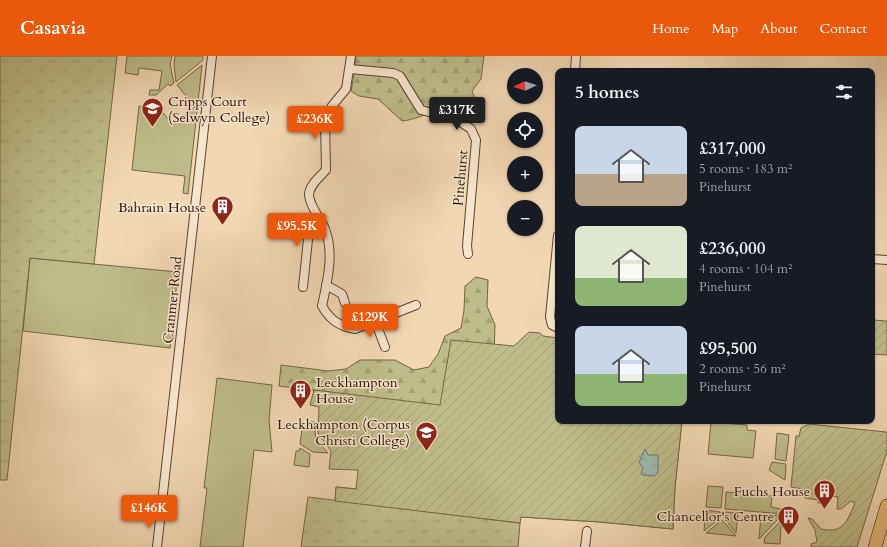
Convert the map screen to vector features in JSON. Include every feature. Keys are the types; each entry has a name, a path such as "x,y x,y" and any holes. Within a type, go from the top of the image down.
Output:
{"main road":[{"path":"875,547 887,506"}],"street":[{"name":"Cranmer Road","path":"158,547 212,56"},
{"path":"351,56 346,89 332,106 324,120 326,170 310,189 309,197 319,220 326,231 329,248 329,266 322,306 334,321 345,327 355,329 416,305"},
{"path":"575,68 576,56"},
{"name":"Pinehurst","path":"350,69 393,73 400,76 421,110 456,119 471,129 476,140 467,246 468,254"},
{"path":"303,287 309,230 319,220"},
{"path":"875,259 887,260"},
{"path":"555,266 550,317 552,325 555,326"},
{"path":"326,286 342,294 345,303"},
{"path":"375,321 385,347"},
{"path":"585,547 587,532"}],"green space":[{"path":"0,56 117,56 94,264 30,258 7,480 0,480"},
{"path":"127,56 172,56 170,64 174,83 170,86 168,84 156,95 149,95 150,90 159,90 162,71 139,68 138,75 125,73"},
{"path":"175,56 203,56 203,60 176,82 174,64"},
{"path":"355,56 484,56 481,79 472,91 476,101 475,109 464,114 444,112 434,113 402,121 378,99 359,96 351,91 356,65"},
{"path":"202,65 188,194 183,193 185,176 132,170 139,106 159,108 173,125 195,107 177,85"},
{"path":"30,258 178,272 170,348 23,331"},
{"path":"476,277 488,280 487,306 495,325 494,353 555,418 555,424 682,424 675,487 673,529 600,522 521,517 520,523 335,501 336,487 356,489 357,482 582,435 328,392 279,386 281,365 328,371 346,369 360,360 395,360 414,370 429,367 438,354 445,336 461,328 464,310 465,286"},
{"path":"875,320 887,321 887,355 875,354"},
{"name":"Leckhampton (Corpus Christi College)","path":"529,332 540,333 543,336 555,338 555,424 682,424 675,487 673,529 600,522 521,517 520,523 335,501 336,487 356,489 358,470 329,469 331,451 318,433 319,407 310,405 314,390 440,405 451,340 514,346"},
{"path":"217,378 272,385 269,420 272,452 254,450 243,547 200,547 207,488 204,488"},
{"path":"308,422 314,422 316,440 328,453 313,452 300,444 302,429 307,430"},
{"path":"711,424 747,425 747,430 756,431 753,458 708,454"},
{"path":"809,424 886,432 887,434 887,451 857,547 811,547 811,544 817,542 815,530 808,518 812,519 821,529 835,530 844,525 855,503 851,501 841,509 837,509 838,497 826,495 824,504 818,503 818,500 805,498 806,490 791,487 796,436 799,436 801,428"},
{"path":"777,433 789,435 786,461 775,459"},
{"path":"300,448 310,454 309,467 294,465 296,451 299,451"},
{"path":"772,462 786,464 785,480 769,470"},
{"path":"708,486 723,487 721,508 706,507"},
{"path":"726,492 772,496 771,507 781,509 783,514 725,509"},
{"path":"308,497 520,523 518,547 301,547"},
{"path":"706,510 720,512 720,518 704,531"},
{"path":"725,512 738,513 736,533 724,518"},
{"path":"761,514 781,516 759,539"},
{"path":"784,518 787,521 787,525 781,525 780,544 764,543 765,537"},
{"path":"722,520 736,536 706,533"}],"water":[{"path":"645,449 648,455 658,455 658,473 654,476 642,475 641,473 643,468 639,462"}],"place":[{"name":"Cripps Court (Selwyn College)","path":"153,128"},
{"name":"Bahrain House","path":"222,226"},
{"name":"Leckhampton House","path":"300,410"},
{"name":"Leckhampton (Corpus Christi College)","path":"426,452"},
{"name":"Fuchs House","path":"825,510"},
{"name":"Chancellor's Centre","path":"789,536"}]}
